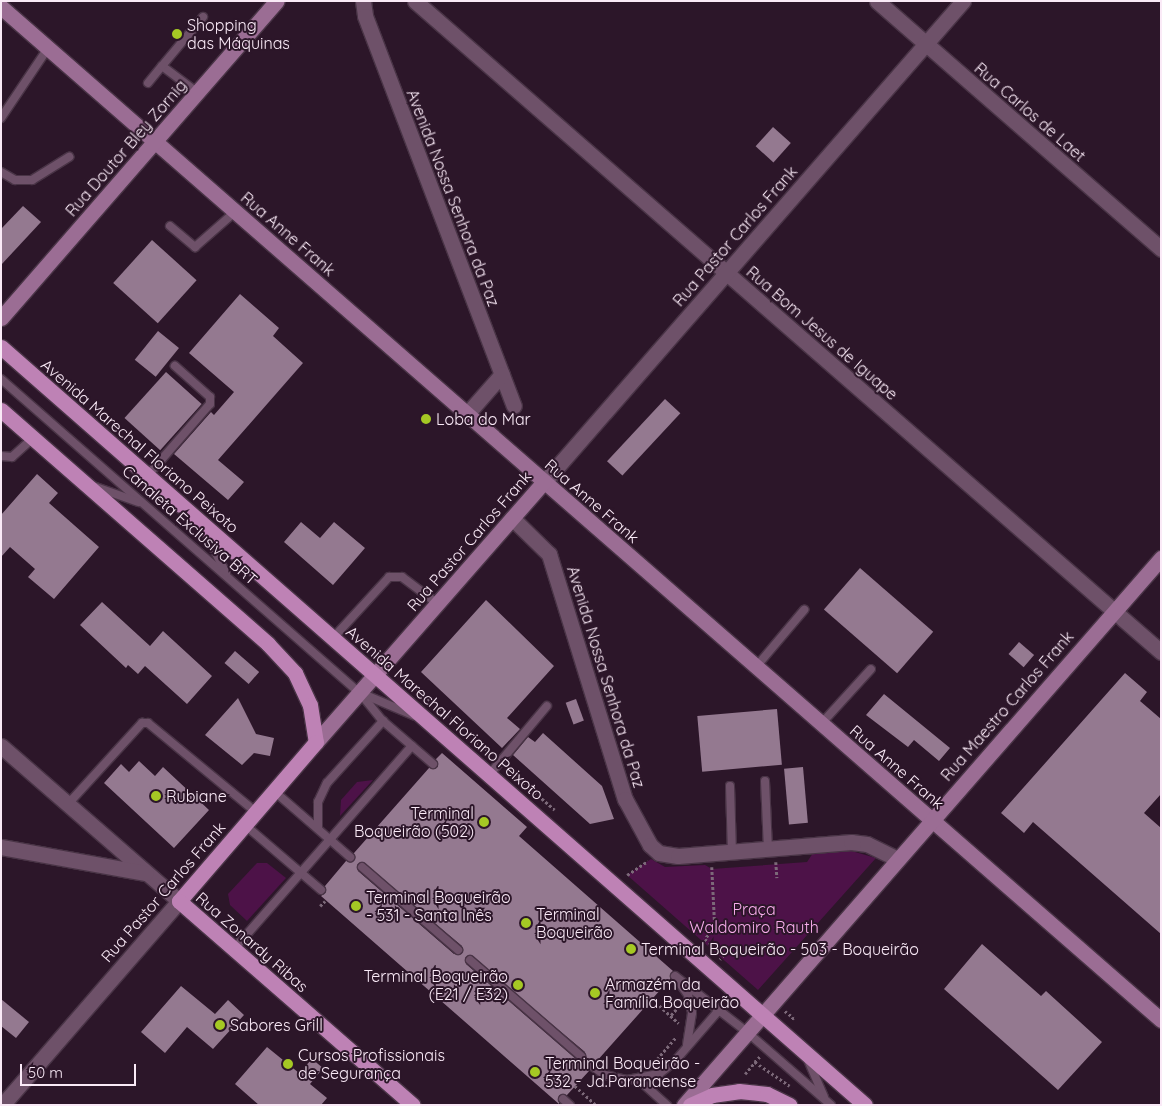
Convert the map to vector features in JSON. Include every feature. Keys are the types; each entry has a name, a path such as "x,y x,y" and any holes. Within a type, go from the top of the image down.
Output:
{"main road":[{"name":"Rua Doutor Bley Zornig","path":"1,318 277,1"},
{"name":"Rua Anne Frank","path":"1,7 1161,1020"},
{"name":"Avenida Marechal Floriano Peixoto","path":"1,347 865,1105"},
{"path":"1,410 282,657 304,688 316,742"},
{"name":"Rua Pastor Carlos Frank","path":"179,901 544,482"},
{"name":"Rua Maestro Carlos Frank","path":"684,1105 1161,558"},
{"name":"Rua Zonardy Ribas","path":"179,901 412,1105"},
{"path":"690,1105 712,1095 739,1091 767,1094 790,1105"}],"street":[{"name":"Avenida Nossa Senhora da Paz","path":"363,1 365,16 514,406"},
{"name":"Rua Bom Jesus de Iguape","path":"415,1 1161,652"},
{"name":"Rua Carlos de Laet","path":"877,1 1161,249"},
{"name":"Rua Pastor Carlos Frank","path":"544,482 963,1"},
{"path":"467,414 502,374"},
{"name":"Avenida Nossa Senhora da Paz","path":"512,518 550,554 625,800 641,834 659,853"},
{"name":"Rua Zonardy Ribas","path":"1,746 179,901"},
{"path":"659,853 678,856 851,842 866,844 898,859"},
{"path":"1,847 148,873"},
{"name":"Rua Pastor Carlos Frank","path":"2,1105 179,901"}],"lane":[{"path":"148,84 203,17"},
{"path":"1,118 48,48"},
{"path":"162,66 198,92"},
{"path":"1,172 15,180 32,180 69,157"},
{"path":"170,226 195,247 235,212"},
{"path":"148,476 210,404 210,397 175,366"},
{"name":"Canaleta Exclusiva BRT","path":"1,379 360,693 383,721 412,746"},
{"path":"1,456 12,457 33,438"},
{"path":"86,484 146,506"},
{"path":"192,514 207,535 228,577"},
{"path":"333,638 389,577 402,577 438,604"},
{"path":"756,667 804,610"},
{"path":"821,724 871,669"},
{"name":"Canaleta Exclusiva BRT","path":"360,693 428,722"},
{"path":"489,775 546,706"},
{"path":"318,828 318,802 327,783 383,721"},
{"path":"68,804 142,723 148,723 256,812"},
{"path":"234,949 412,746 432,764"},
{"path":"765,781 768,849"},
{"path":"730,786 732,852"},
{"path":"274,791 350,856"},
{"path":"245,825 321,890"},
{"path":"362,867 458,950"},
{"path":"470,960 581,1056"},
{"path":"682,1053 691,1033 692,1012 688,995 675,976 747,1032 828,1102"},
{"path":"592,1066 616,1078 639,1080 668,1068 719,1010"},
{"path":"804,1051 828,1102"},
{"path":"639,1080 667,1105"}],"path":[{"path":"628,875 659,853"},
{"path":"711,854 715,928 705,939 724,955"},
{"path":"652,999 685,1027"},
{"path":"639,1080 678,1035"},
{"path":"745,1074 755,1062"},
{"path":"575,1086 596,1105"}],"green space":[{"path":"373,780 340,816 341,800 357,782"},
{"name":"Praça Waldomiro Rauth","path":"848,850 876,858 758,990 627,875 651,859 665,867 705,865 712,869 807,862 813,853"},
{"path":"257,863 267,863 286,878 247,921 230,905 228,894"}],"building":[{"path":"773,127 791,143 773,162 756,146"},
{"path":"23,206 41,222 1,265 1,229"},
{"path":"152,240 197,280 158,323 113,283"},
{"path":"240,294 279,328 273,336 303,363 218,460 244,482 228,500 174,454 211,412 214,415 234,392 189,353"},
{"path":"158,331 179,348 156,377 135,360"},
{"path":"166,372 202,404 160,450 125,418"},
{"path":"665,399 680,413 622,475 607,461"},
{"path":"37,474 58,493 49,503 99,547 54,599 28,577 35,569 10,547 1,557 1,515"},
{"path":"301,522 320,538 334,522 365,548 333,585 284,542"},
{"path":"860,568 933,632 897,673 824,610"},
{"path":"486,600 554,666 507,718 520,729 502,748 421,672"},
{"path":"102,602 150,646 163,631 212,676 187,704 145,666 138,674 128,665 126,668 80,625"},
{"path":"1019,642 1034,655 1024,667 1009,654"},
{"path":"235,651 259,672 249,684 225,663"},
{"path":"1125,673 1147,692 1140,701 1161,719 1161,794 1144,813 1161,828 1161,934 1033,822 1024,833 1001,813"},
{"path":"884,694 950,748 939,761 914,740 908,747 866,715"},
{"path":"238,698 256,734 274,738 270,756 254,753 242,765 205,735"},
{"path":"576,699 584,721 574,724 566,703"},
{"path":"777,709 782,765 702,772 697,716"},
{"path":"543,733 602,786 614,819 590,824 513,755 528,737 535,742"},
{"name":"Terminal Boqueirão","path":"442,753 527,827 519,836 673,971 670,979 596,1062 588,1062 589,1071 567,1095 559,1095 559,1104 321,896 326,892 325,886 346,861 354,861 354,853 429,768 438,767 436,759","holes":["361,862 462,946 462,954 454,954 358,871 357,865","469,955 585,1052 585,1060 577,1060 466,964 465,958"]},
{"name":"Rubiane","path":"139,761 155,776 163,767 209,810 174,848 104,783 121,764 129,772"},
{"path":"803,767 808,823 789,824 784,769"},
{"path":"982,944 1041,996 1046,991 1102,1042 1058,1090 944,989"},
{"path":"181,986 215,1014 228,1000 244,1015 213,1049 187,1027 165,1053 141,1032"},
{"path":"1,999 29,1022 16,1038 1,1026"},
{"path":"267,1047 299,1073 312,1059 323,1068 310,1084 327,1098 321,1105 259,1105 235,1084"}],"place":[{"name":"Shopping das Máquinas","path":"177,34"},
{"name":"Loba do Mar","path":"426,419"},
{"name":"Rubiane","path":"156,796"},
{"name":"Terminal Boqueirão (502)","path":"484,822"},
{"name":"Terminal Boqueirão - 531 - Santa Inês","path":"356,906"},
{"name":"Terminal Boqueirão","path":"526,923"},
{"name":"Terminal Boqueirão - 503 - Boqueirão","path":"631,949"},
{"name":"Terminal Boqueirão (E21 / E32)","path":"518,985"},
{"name":"Armazém da Família Boqueirão","path":"595,993"},
{"name":"Sabores Grill","path":"220,1025"},
{"name":"Cursos Profissionais de Segurança","path":"288,1064"},
{"name":"Terminal Boqueirão - 532 - Jd.Paranaense","path":"535,1072"}]}
